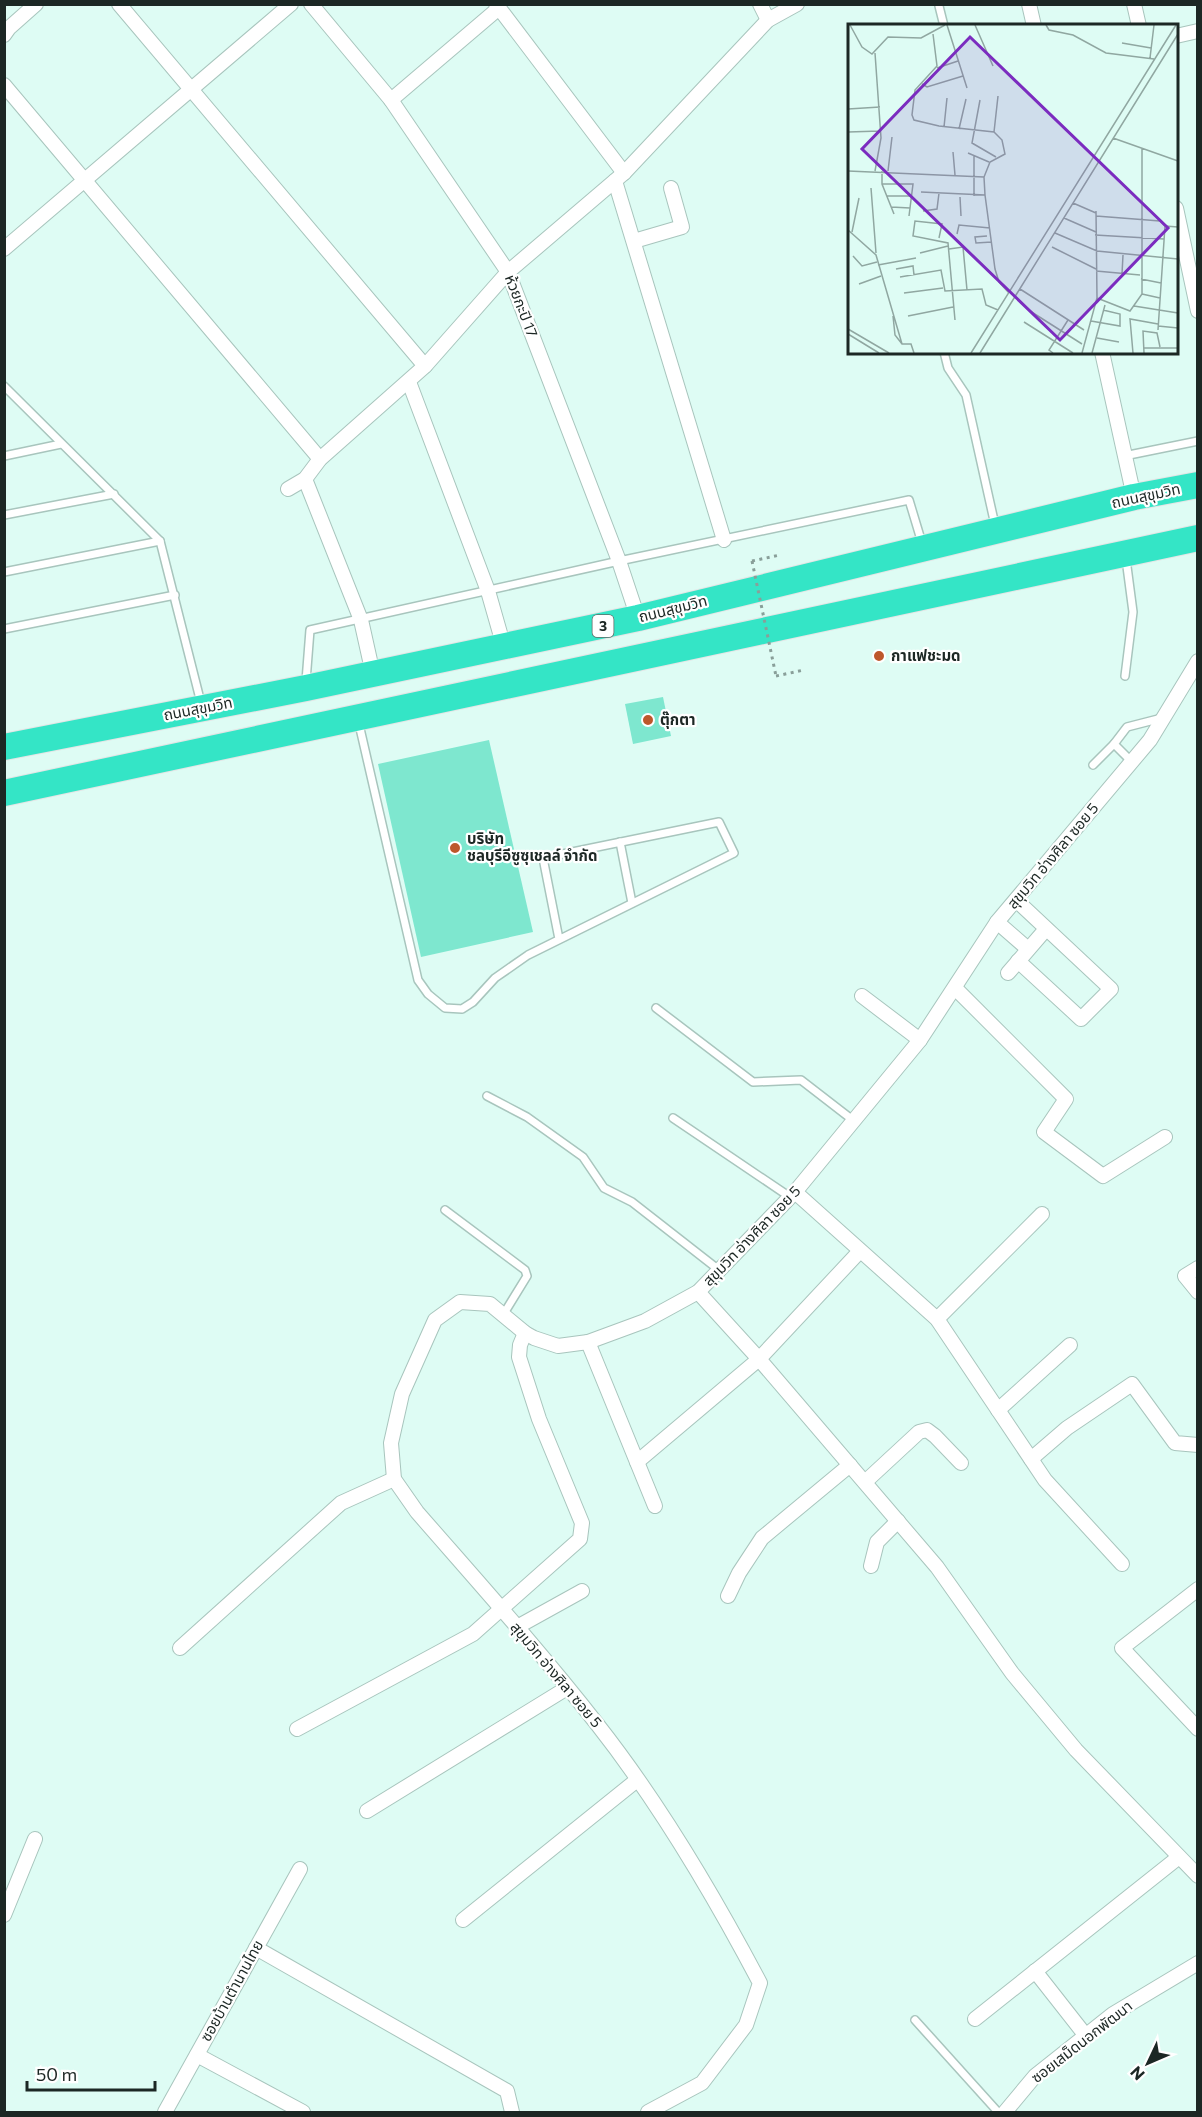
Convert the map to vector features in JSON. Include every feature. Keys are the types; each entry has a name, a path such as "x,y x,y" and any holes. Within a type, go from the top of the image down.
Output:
{"highway":[{"name":"ถนนสุขุมวิท","path":"4,747 306,688 638,618 1134,497 1197,485"},
{"path":"4,793 1197,538"}],"street":[{"path":"6,28 36,4"},
{"path":"119,4 425,366"},
{"path":"4,249 291,4"},
{"name":"ห้วยกะปิ 17","path":"310,4 391,100 508,272 619,561 638,618"},
{"path":"760,4 768,20"},
{"path":"288,489 306,479 320,459 409,382 508,272 620,177 768,20 797,4"},
{"path":"1029,4 1034,24"},
{"path":"1134,4 1139,24"},
{"path":"391,100 498,6 620,177 634,241 724,540"},
{"path":"1178,36 1197,31"},
{"path":"4,85 320,459"},
{"path":"634,241 682,226 671,188"},
{"path":"1178,214 1192,258 1197,311"},
{"path":"1102,354 1134,497"},
{"path":"409,382 488,591 504,647"},
{"path":"306,479 361,620 373,674"},
{"name":"สุขุมวิท อ่างศิลา ซอย 5","path":"648,2112 702,2083 746,2025 760,1983 722,1914 660,1813 598,1725 417,1512 394,1479 391,1443 402,1394 435,1320 460,1302 490,1304 525,1333 558,1346 588,1342 645,1321 698,1292 793,1195 920,1040 998,922 1150,740 1197,661"},
{"path":"1016,900 1111,989 1081,1019 1018,961"},
{"path":"998,922 1028,949"},
{"path":"1008,973 1046,929"},
{"path":"955,988 1066,1099 1044,1132 1103,1176 1165,1137"},
{"path":"862,996 920,1040"},
{"path":"793,1195 937,1319 1045,1480 1122,1564"},
{"path":"937,1319 1042,1214"},
{"path":"637,1462 759,1359 860,1251"},
{"path":"1197,1268 1185,1276 1197,1292"},
{"path":"698,1292 759,1359 937,1567 1012,1673 1062,1733 1197,1876"},
{"path":"297,1729 473,1634 580,1539 582,1523 539,1419 519,1358 520,1345 525,1333"},
{"path":"588,1342 655,1506"},
{"path":"998,1410 1070,1345"},
{"path":"1031,1459 1067,1428 1132,1384 1175,1443 1197,1446"},
{"path":"865,1482 919,1432 927,1430 961,1463"},
{"path":"728,1596 739,1573 762,1538 850,1465"},
{"path":"180,1648 341,1503 394,1479"},
{"path":"871,1566 877,1542 898,1521"},
{"path":"517,1627 582,1591"},
{"path":"1195,1594 1122,1648 1197,1729"},
{"path":"367,1811 567,1688"},
{"path":"463,1920 637,1780"},
{"path":"4,1916 35,1839"},
{"path":"975,2019 1179,1857"},
{"name":"ซอยบ้านตำนานไทย","path":"165,2112 300,1869"},
{"path":"256,1948 507,2091 512,2112"},
{"name":"ซอยเสม็ดนอกพัฒนา","path":"1005,2112 1035,2076 1113,2014 1197,1963"},
{"path":"1035,1971 1086,2036"},
{"path":"197,2055 303,2112"}],"lane":[{"path":"939,6 944,24"},
{"path":"944,354 948,368 966,395 997,531"},
{"path":"4,386 160,541 202,708"},
{"path":"1124,456 1197,441"},
{"path":"6,454 61,444"},
{"path":"4,515 114,494"},
{"path":"306,688 310,630 619,561 909,500 923,549"},
{"path":"4,572 160,541"},
{"path":"1125,554 1133,612 1125,676"},
{"path":"4,629 175,595"},
{"path":"357,718 418,980 428,994 445,1008 462,1009 473,1002 495,978 528,955 734,853 719,822 543,858 559,939"},
{"path":"1093,765 1127,727 1163,718"},
{"path":"1114,744 1132,762"},
{"path":"620,842 632,903"},
{"path":"656,1008 753,1082 801,1080 854,1121"},
{"path":"487,1096 527,1117 582,1157 603,1188 632,1202 719,1270"},
{"path":"673,1118 793,1195"},
{"path":"445,1210 525,1270 527,1276 503,1315"},
{"path":"915,2020 998,2112"}],"path":[{"path":"780,555 752,561 776,676 804,670"}],"building":[{"name":"ตุ๊กตา","path":"663,697 671,736 633,744 625,704"},
{"name":"บริษัท ชลบุรีอีซูซุเชลล์ จำกัด","path":"489,740 533,932 421,957 378,764"}],"place":[{"name":"กาแฟชะมด","path":"879,656"},
{"name":"ตุ๊กตา","path":"648,720"},
{"name":"บริษัท ชลบุรีอีซูซุเชลล์ จำกัด","path":"455,848"}]}
